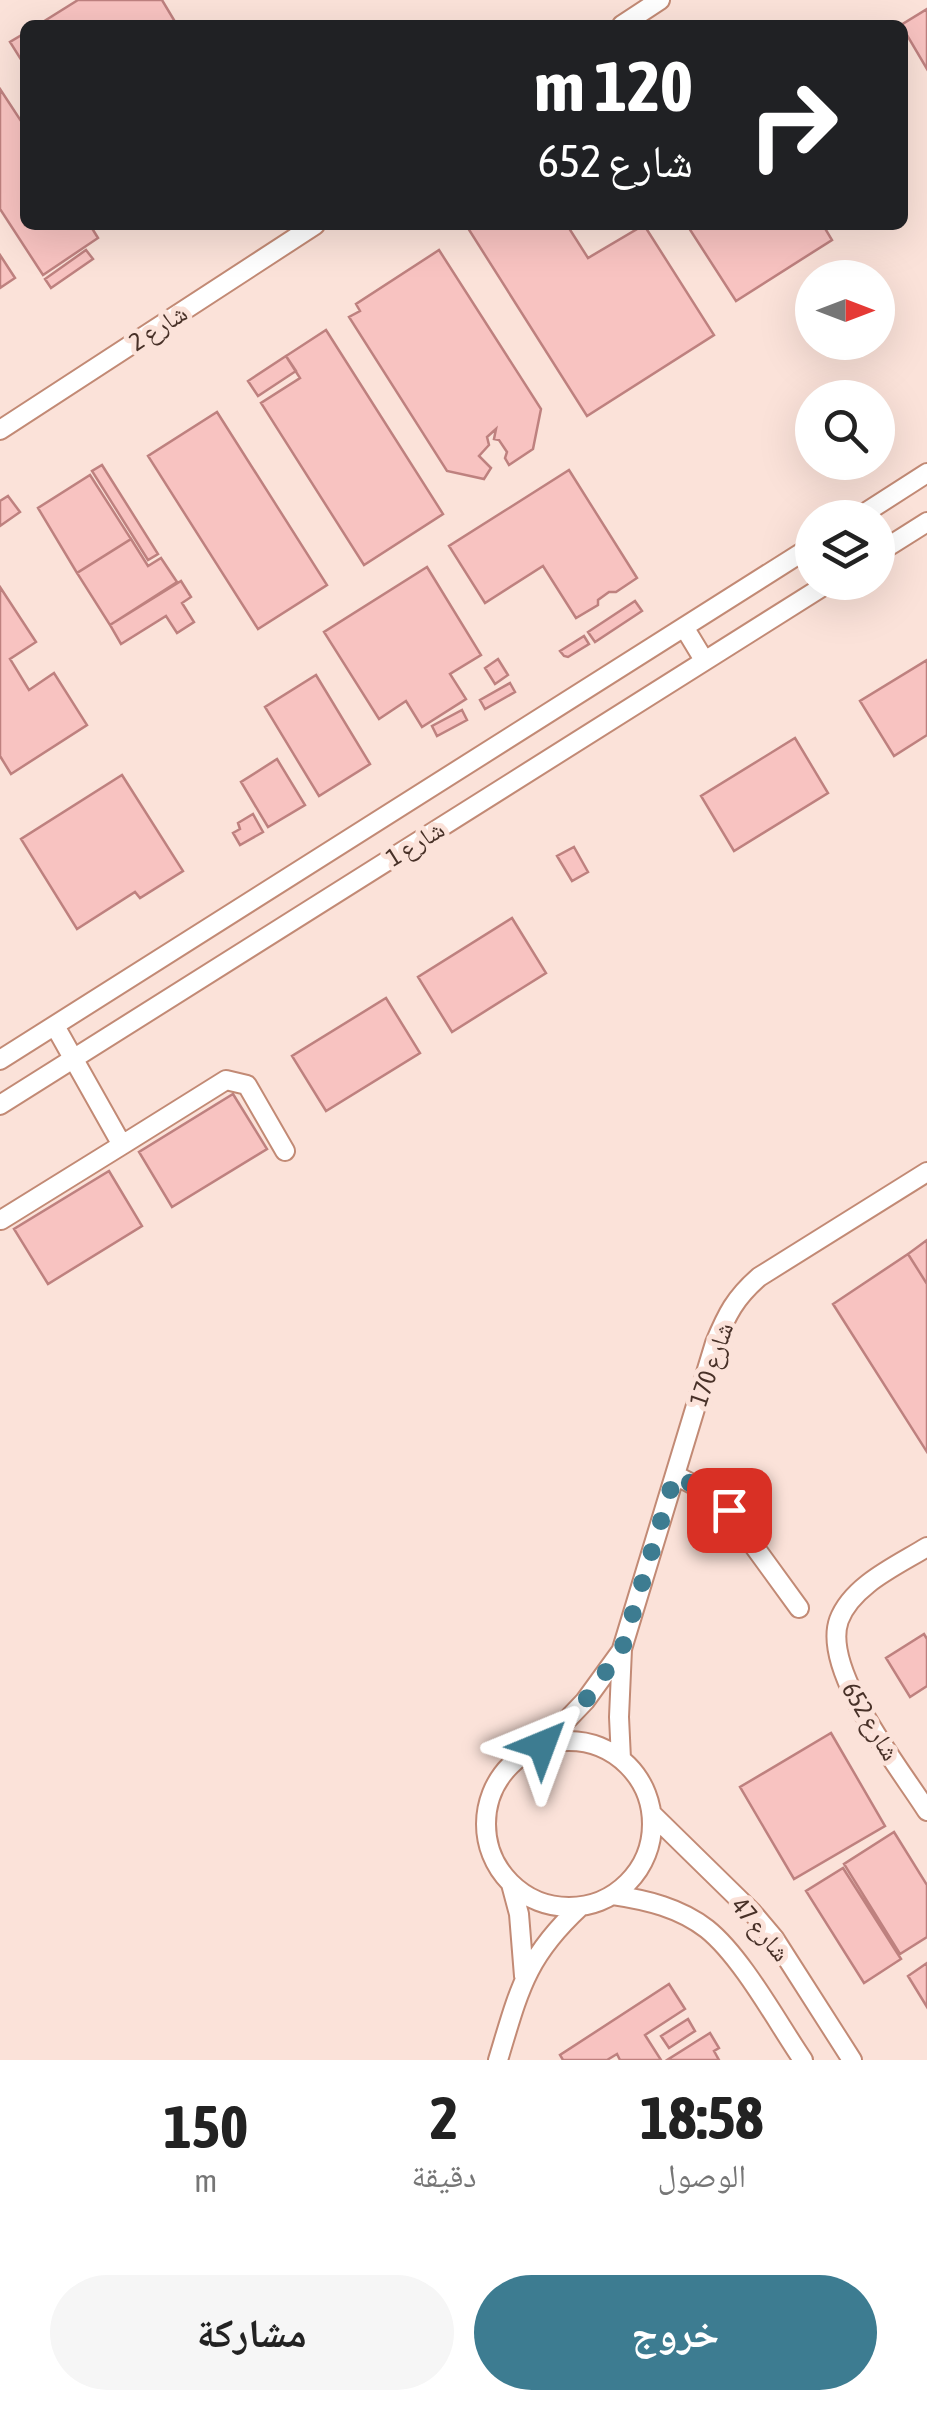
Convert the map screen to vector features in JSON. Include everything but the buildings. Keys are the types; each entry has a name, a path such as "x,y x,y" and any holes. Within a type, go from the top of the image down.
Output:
{"street":[{"path":"630,20 660,0"},
{"name":"شارع 2","path":"0,430 308,230"},
{"path":"885,500 927,473"},
{"path":"895,542 927,522"},
{"name":"شارع 1","path":"0,1060 795,557"},
{"name":"شارع 1","path":"0,1106 801,600"},
{"path":"684,627 704,660"},
{"path":"55,1026 122,1145"},
{"path":"1,1220 226,1080 246,1085 285,1151"},
{"name":"شارع 170","path":"621,1759 618,1717 622,1649 715,1343 739,1294 759,1277 927,1172"},
{"path":"675,1475 719,1498 799,1608"},
{"name":"شارع 652","path":"927,1547 873,1580 853,1599 839,1620 837,1654 846,1685 927,1811"},
{"name":"شارع 170","path":"542,1745 585,1701 622,1649"},
{"path":"498,2060 524,1977 558,1927 580,1908 614,1895 640,1869 648,1852 652,1814 646,1793 636,1775 604,1748 562,1741 523,1754 507,1768 488,1806 489,1848 510,1884 519,1914 524,1977"},
{"name":"شارع 47","path":"652,1814 774,1938 852,2060"},
{"path":"510,1884 531,1899 555,1907 580,1908"},
{"name":"شارع 47","path":"614,1895 676,1910 708,1930 734,1958 803,2060"}],"route":[{"path":"542,1745 585,1701 622,1649 675,1475 719,1498 729,1510"}]}
